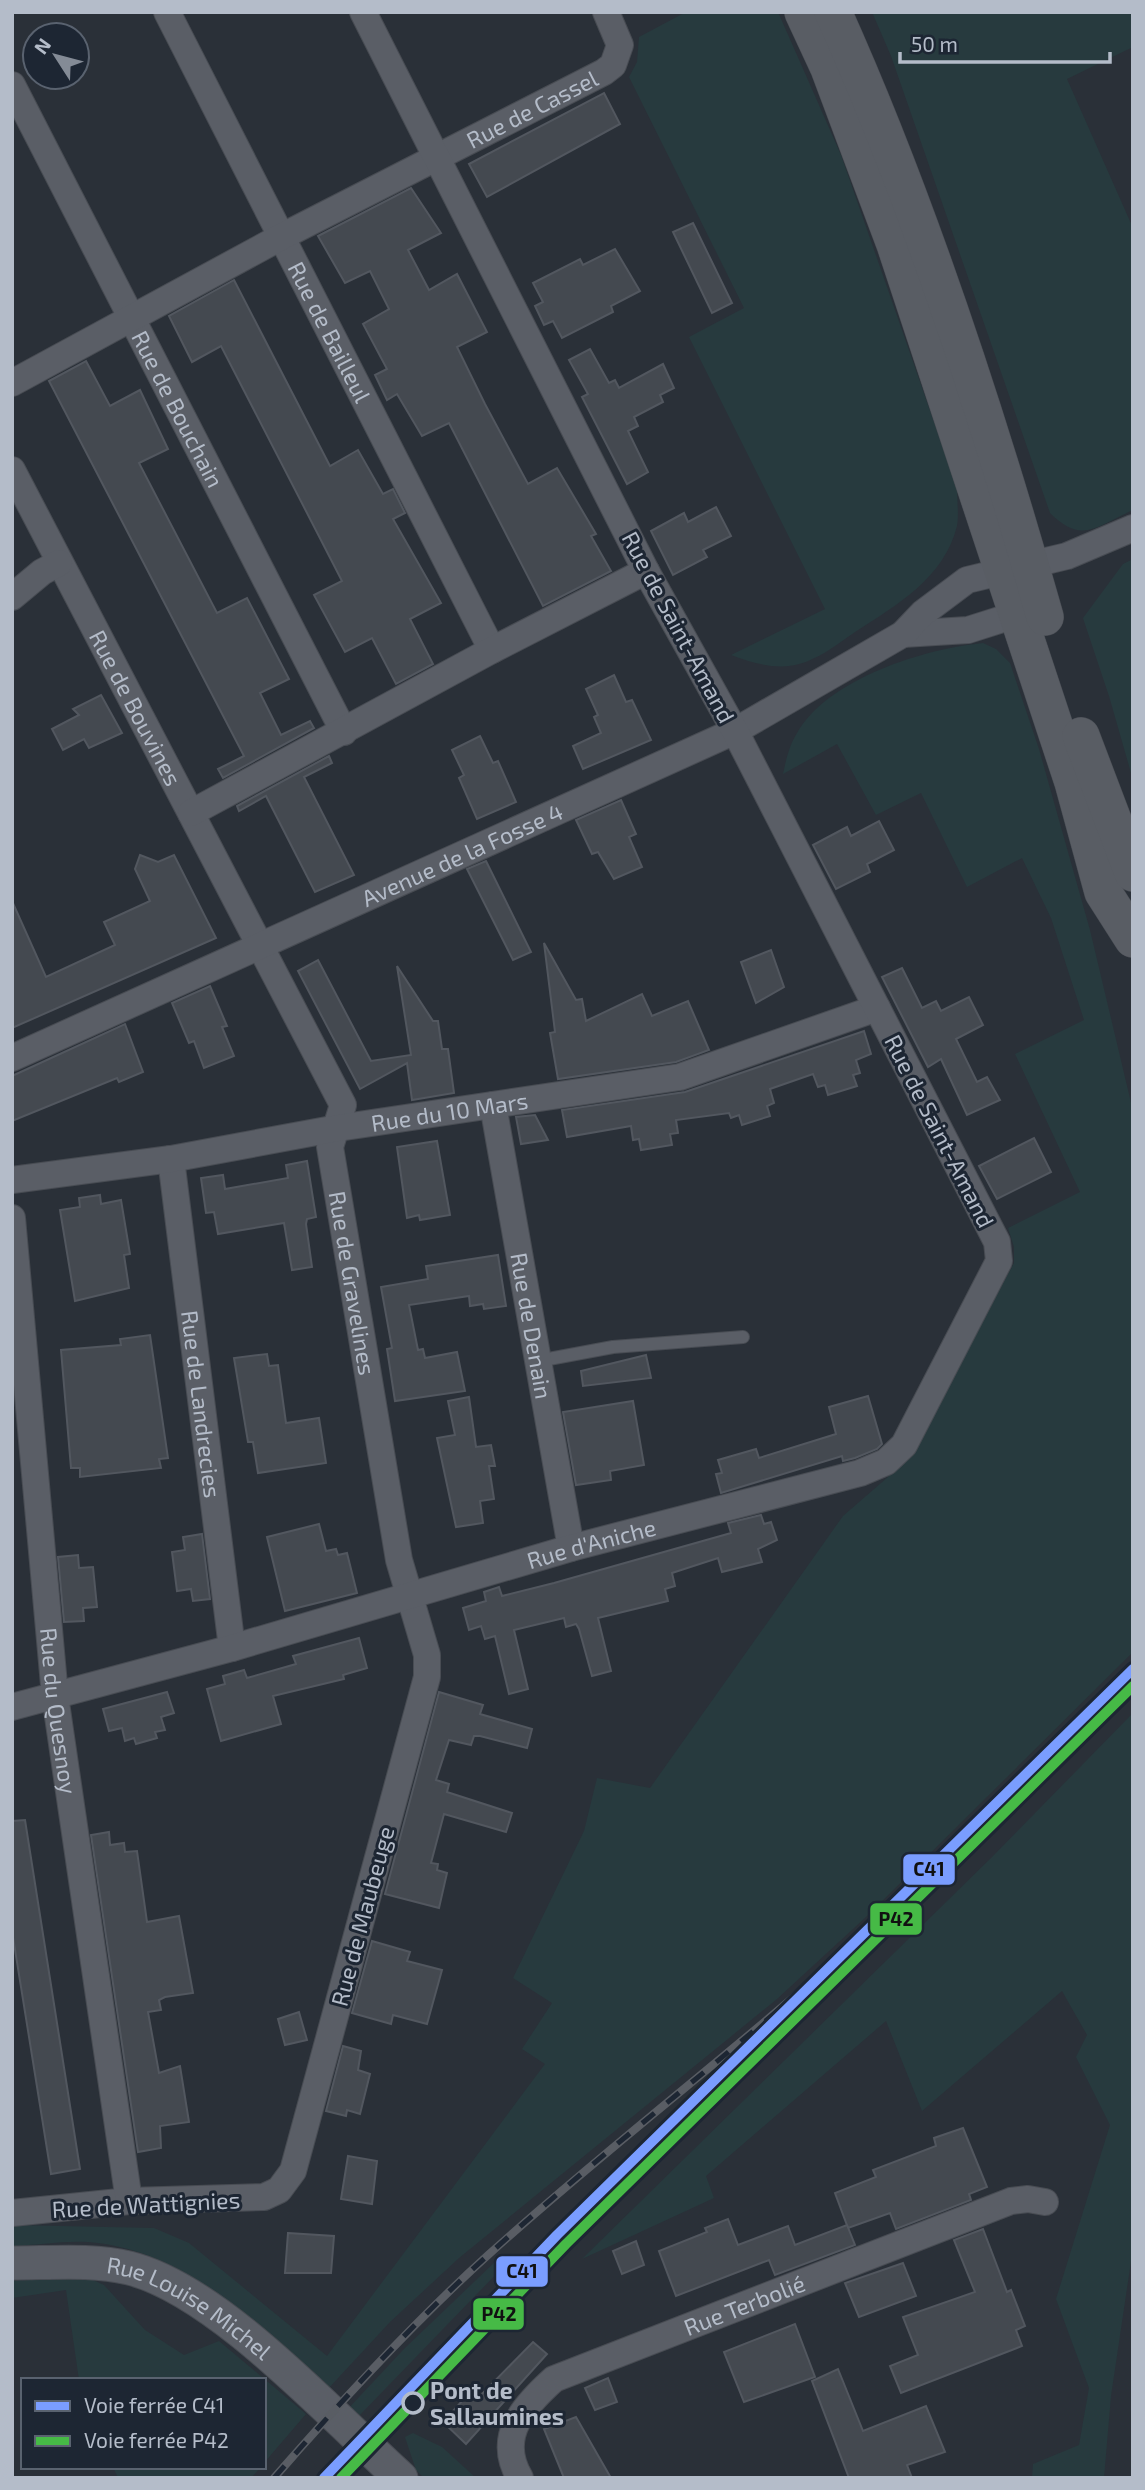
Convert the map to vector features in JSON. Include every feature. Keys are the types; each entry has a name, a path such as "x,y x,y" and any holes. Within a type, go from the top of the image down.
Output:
{"main road":[{"path":"803,12 829,68 1017,566"},
{"path":"833,12 921,233 1030,611 1103,892 1133,939"},
{"path":"1030,611 1083,740 1133,873"}],"street":[{"name":"Rue de Bailleul","path":"167,12 492,650"},
{"name":"Rue de Saint-Amand","path":"363,12 646,571 735,732 997,1242"},
{"name":"Rue de Cassel","path":"12,383 281,237 604,72 619,54 620,45 606,12"},
{"name":"Rue de Bouchain","path":"12,85 344,732"},
{"name":"Rue de Bouvines","path":"12,470 259,946"},
{"name":"Avenue de la Fosse 4","path":"12,1058 735,732 904,634 923,613 967,580 1067,556 1133,528"},
{"path":"12,597 41,572 59,564"},
{"path":"191,813 492,650 646,571"},
{"name":"Avenue de la Fosse 4","path":"904,634 968,630 1030,611"},
{"name":"Rue de Gravelines","path":"259,946 343,1105 330,1147 399,1560 422,1637"},
{"name":"Rue du 10 Mars","path":"12,1181 172,1159 338,1128 680,1077 877,1008"},
{"name":"Rue de Denain","path":"493,1105 571,1548"},
{"name":"Rue de Landrecies","path":"172,1159 232,1648"},
{"name":"Rue du Quesnoy","path":"12,1218 55,1696 129,2201"},
{"name":"Rue d'Aniche","path":"12,1707 232,1648 571,1548 860,1473 886,1462 904,1445 997,1270 997,1242"},
{"name":"Rue de Maubeuge","path":"279,2190 293,2171 427,1677 427,1655 422,1637"},
{"name":"Rue de Wattignies","path":"12,2213 129,2201 264,2197 279,2190"},
{"name":"Rue Terbolié","path":"520,2478 512,2443 513,2426 528,2402 554,2379 1011,2201 1028,2199 1045,2202"},
{"name":"Rue Louise Michel","path":"12,2263 100,2263 159,2277 254,2343 401,2478"}],"lane":[{"path":"538,1361 613,1347 743,1337"}],"green space":[{"path":"686,12 778,12 841,155 957,488 957,526 951,544 930,575 902,600 832,648 816,658 789,666 760,664 731,655 825,609 689,337 744,308 629,77 637,62 639,37"},
{"path":"872,12 1133,12 1133,47 1067,79 1133,228 1133,510 1090,530 1071,528 1050,513 891,56"},
{"path":"1133,559 1133,780 1083,618 1123,564"},
{"path":"983,643 996,649 1010,663 1039,749 1090,930 1133,1111 1133,1652 866,1917 777,1999 459,2258 390,2322 327,2390 250,2319 194,2278 164,2262 132,2250 98,2243 66,2242 12,2246 12,2225 154,2228 189,2243 327,2356 545,2064 522,2049 552,2003 513,1978 584,1831 597,1778 650,1788 843,1516 888,1477 914,1447 1014,1263 1014,1247 1008,1228 1080,1192 1015,1054 1084,1020 1051,918 1022,858 967,887 921,793 876,815 837,744 783,774 797,733 812,714 831,697 854,682 907,660 959,646"},
{"path":"1133,1713 1133,2248 1111,2396 1104,2478 1032,2478 1033,2464 1079,2445 1089,2388 1056,2299 1110,2125 1076,2057 1087,2035 1062,1991 922,2111 886,2021 706,2176 714,2198 582,2259 992,1857"},
{"path":"497,2260 502,2268 356,2419 346,2411 404,2349"},
{"path":"86,2277 104,2285 145,2330 184,2355 219,2341 263,2378 79,2378 66,2290 12,2298 12,2281"},
{"path":"266,2380 306,2414 266,2461"},
{"path":"413,2433 442,2447 476,2478 424,2478 416,2470 405,2437"},
{"path":"114,2469 259,2469 251,2478 118,2478"}],"building":[{"path":"604,93 620,124 487,197 469,164"},
{"path":"411,188 441,233 408,250 429,290 457,274 487,332 457,347 485,404 528,484 557,468 596,534 591,536 611,571 543,606 449,423 422,436 397,394 387,400 375,375 387,369 363,324 389,309 370,271 345,283 318,236"},
{"path":"693,223 732,303 712,313 673,232"},
{"path":"615,249 640,291 611,306 613,312 562,338 553,321 544,325 535,306 543,302 533,283 580,259 583,265"},
{"path":"234,280 330,466 358,450 383,494 393,489 405,513 393,519 441,603 410,619 433,664 396,684 372,638 345,652 314,595 342,581 221,346 192,362 169,316"},
{"path":"590,349 609,383 615,380 619,388 663,364 674,388 660,395 663,402 634,417 638,426 628,431 648,472 627,484 582,397 588,394 569,360"},
{"path":"86,361 110,406 140,390 168,449 139,463 217,613 247,598 289,679 260,693 281,735 310,721 314,728 223,778 218,769 244,756 49,381"},
{"path":"716,507 731,536 703,550 707,557 673,575 651,531 684,513 688,522"},
{"path":"614,675 626,702 632,700 651,740 583,769 573,746 601,733 594,717 598,715 586,689"},
{"path":"101,695 122,733 89,748 84,739 63,750 52,729 79,715 73,709"},
{"path":"480,736 493,763 498,761 516,802 477,819 459,778 464,775 452,750"},
{"path":"329,756 332,763 304,777 354,875 315,892 266,796 239,811 237,806"},
{"path":"621,800 636,834 629,837 642,867 614,879 598,852 592,854 576,820"},
{"path":"879,821 894,850 867,864 870,872 836,889 813,845 847,827 851,836"},
{"path":"140,855 158,862 174,855 216,938 12,1028 12,901 46,977 115,945 104,922 150,901 135,869"},
{"path":"486,861 531,952 513,960 467,869"},
{"path":"544,943 576,1000 582,999 586,1021 642,994 652,1016 688,1001 709,1050 676,1062 558,1079 550,1033 555,1032"},
{"path":"771,950 784,987 756,1003 741,962"},
{"path":"318,960 371,1061 411,1055 397,966 433,1021 438,1021 442,1049 448,1049 454,1093 412,1100 407,1063 360,1089 298,971"},
{"path":"902,968 922,1008 936,1001 941,1011 969,997 983,1025 956,1039 977,1082 987,1077 1000,1100 967,1115 941,1059 928,1067 882,977"},
{"path":"210,986 227,1026 222,1027 234,1056 204,1068 194,1041 189,1043 172,1003"},
{"path":"125,1024 143,1072 119,1082 117,1078 12,1121 12,1076"},
{"path":"864,1031 871,1054 856,1060 860,1073 853,1075 857,1086 828,1095 825,1085 818,1087 813,1074 770,1089 774,1103 767,1106 770,1116 742,1125 739,1115 731,1118 729,1113 676,1120 678,1133 670,1134 672,1145 641,1150 639,1139 633,1140 631,1126 567,1137 562,1110 685,1092"},
{"path":"535,1115 548,1140 521,1144 516,1117"},
{"path":"1034,1138 1051,1172 997,1199 979,1166"},
{"path":"437,1141 450,1215 420,1220 419,1215 407,1218 397,1147"},
{"path":"307,1161 316,1217 307,1219 306,1224 312,1267 292,1270 284,1223 218,1234 214,1212 206,1213 201,1178 223,1175 225,1189 288,1178 286,1165"},
{"path":"100,1195 101,1204 121,1200 130,1254 124,1255 129,1288 75,1301 60,1210 80,1207 79,1198"},
{"path":"498,1255 506,1306 484,1309 483,1304 470,1306 469,1296 409,1305 418,1350 423,1349 425,1358 457,1352 465,1391 395,1401 387,1349 392,1348 381,1287 428,1279 426,1266"},
{"path":"150,1335 168,1458 159,1459 161,1468 80,1477 80,1468 71,1468 61,1350 121,1345 120,1339"},
{"path":"267,1354 269,1366 278,1365 286,1423 319,1418 326,1463 258,1473 253,1442 248,1442 234,1358"},
{"path":"646,1355 651,1378 583,1386 581,1371"},
{"path":"868,1396 882,1444 877,1449 843,1461 842,1456 721,1493 716,1474 722,1473 718,1460 756,1449 759,1458 836,1434 829,1407"},
{"path":"469,1397 476,1447 491,1445 495,1466 489,1466 494,1499 480,1501 483,1523 456,1527 437,1438 455,1435 448,1401"},
{"path":"633,1401 644,1465 610,1471 611,1480 576,1485 563,1412"},
{"path":"761,1515 764,1524 771,1522 777,1540 758,1549 762,1562 722,1572 718,1558 672,1573 675,1586 665,1589 668,1601 598,1618 611,1671 592,1676 579,1629 576,1624 566,1627 564,1618 514,1630 528,1689 509,1694 495,1636 485,1639 481,1626 469,1630 463,1608 486,1601 484,1592 499,1587 502,1596 554,1583 731,1533 728,1523"},
{"path":"319,1524 326,1551 336,1549 338,1555 347,1553 357,1593 285,1611 267,1537"},
{"path":"202,1534 210,1599 193,1601 191,1589 177,1591 172,1552 185,1550 183,1537"},
{"path":"78,1555 79,1568 93,1567 97,1607 83,1608 84,1621 64,1622 58,1557"},
{"path":"359,1638 367,1668 343,1675 344,1679 273,1696 281,1724 221,1741 207,1689 225,1684 223,1676 244,1670 247,1678 296,1664 293,1656"},
{"path":"167,1692 174,1713 161,1717 165,1730 155,1732 157,1738 136,1744 134,1738 125,1741 122,1728 109,1731 103,1709"},
{"path":"439,1692 483,1705 480,1714 532,1729 527,1748 480,1736 474,1736 471,1745 449,1740 436,1780 449,1784 447,1792 512,1813 506,1832 444,1814 431,1863 438,1864 437,1870 447,1873 439,1908 385,1894"},
{"path":"25,1820 80,2169 51,2174 12,1931 12,1821"},
{"path":"109,1832 110,1845 124,1843 125,1852 137,1851 147,1922 179,1916 193,1993 165,1997 159,2000 161,2010 148,2012 159,2073 180,2066 189,2122 160,2126 161,2148 138,2152 91,1835"},
{"path":"372,1941 410,1952 407,1961 442,1970 427,2024 393,2015 391,2024 352,2013"},
{"path":"299,2012 307,2040 285,2045 278,2019"},
{"path":"343,2046 361,2051 358,2070 370,2074 360,2114 347,2110 346,2116 326,2111"},
{"path":"963,2128 987,2187 969,2194 971,2200 896,2229 890,2213 848,2228 835,2193 876,2177 873,2170 936,2146 934,2138"},
{"path":"348,2156 377,2161 372,2204 341,2199"},
{"path":"728,2219 738,2245 788,2226 795,2245 847,2225 855,2245 775,2275 769,2260 676,2296 659,2251 707,2232 705,2228"},
{"path":"983,2229 1007,2292 1011,2290 1025,2326 1016,2330 1022,2346 901,2393 890,2366 918,2355 903,2317 975,2292 954,2240"},
{"path":"288,2233 334,2236 331,2273 285,2273"},
{"path":"636,2241 644,2265 622,2274 613,2251"},
{"path":"903,2263 916,2296 859,2317 845,2283"},
{"path":"795,2324 815,2377 744,2402 724,2352"},
{"path":"533,2342 547,2354 466,2444 443,2422 472,2390 480,2396"},
{"path":"838,2369 863,2431 926,2406 945,2452 907,2465 912,2478 849,2478 812,2381"},
{"path":"608,2378 617,2402 595,2410 585,2388"},
{"path":"576,2417 611,2478 564,2478 544,2429"}],"railway":[{"path":"274,2478 377,2364 487,2256 583,2172 828,1968 875,1925"}],"rail line":[{"name":"C41","path":"324,2478 557,2235 1133,1669"},
{"name":"P42","path":"341,2478 566,2244 1133,1686"}],"place":[{"name":"Pont de Sallaumines","path":"413,2403"}]}
